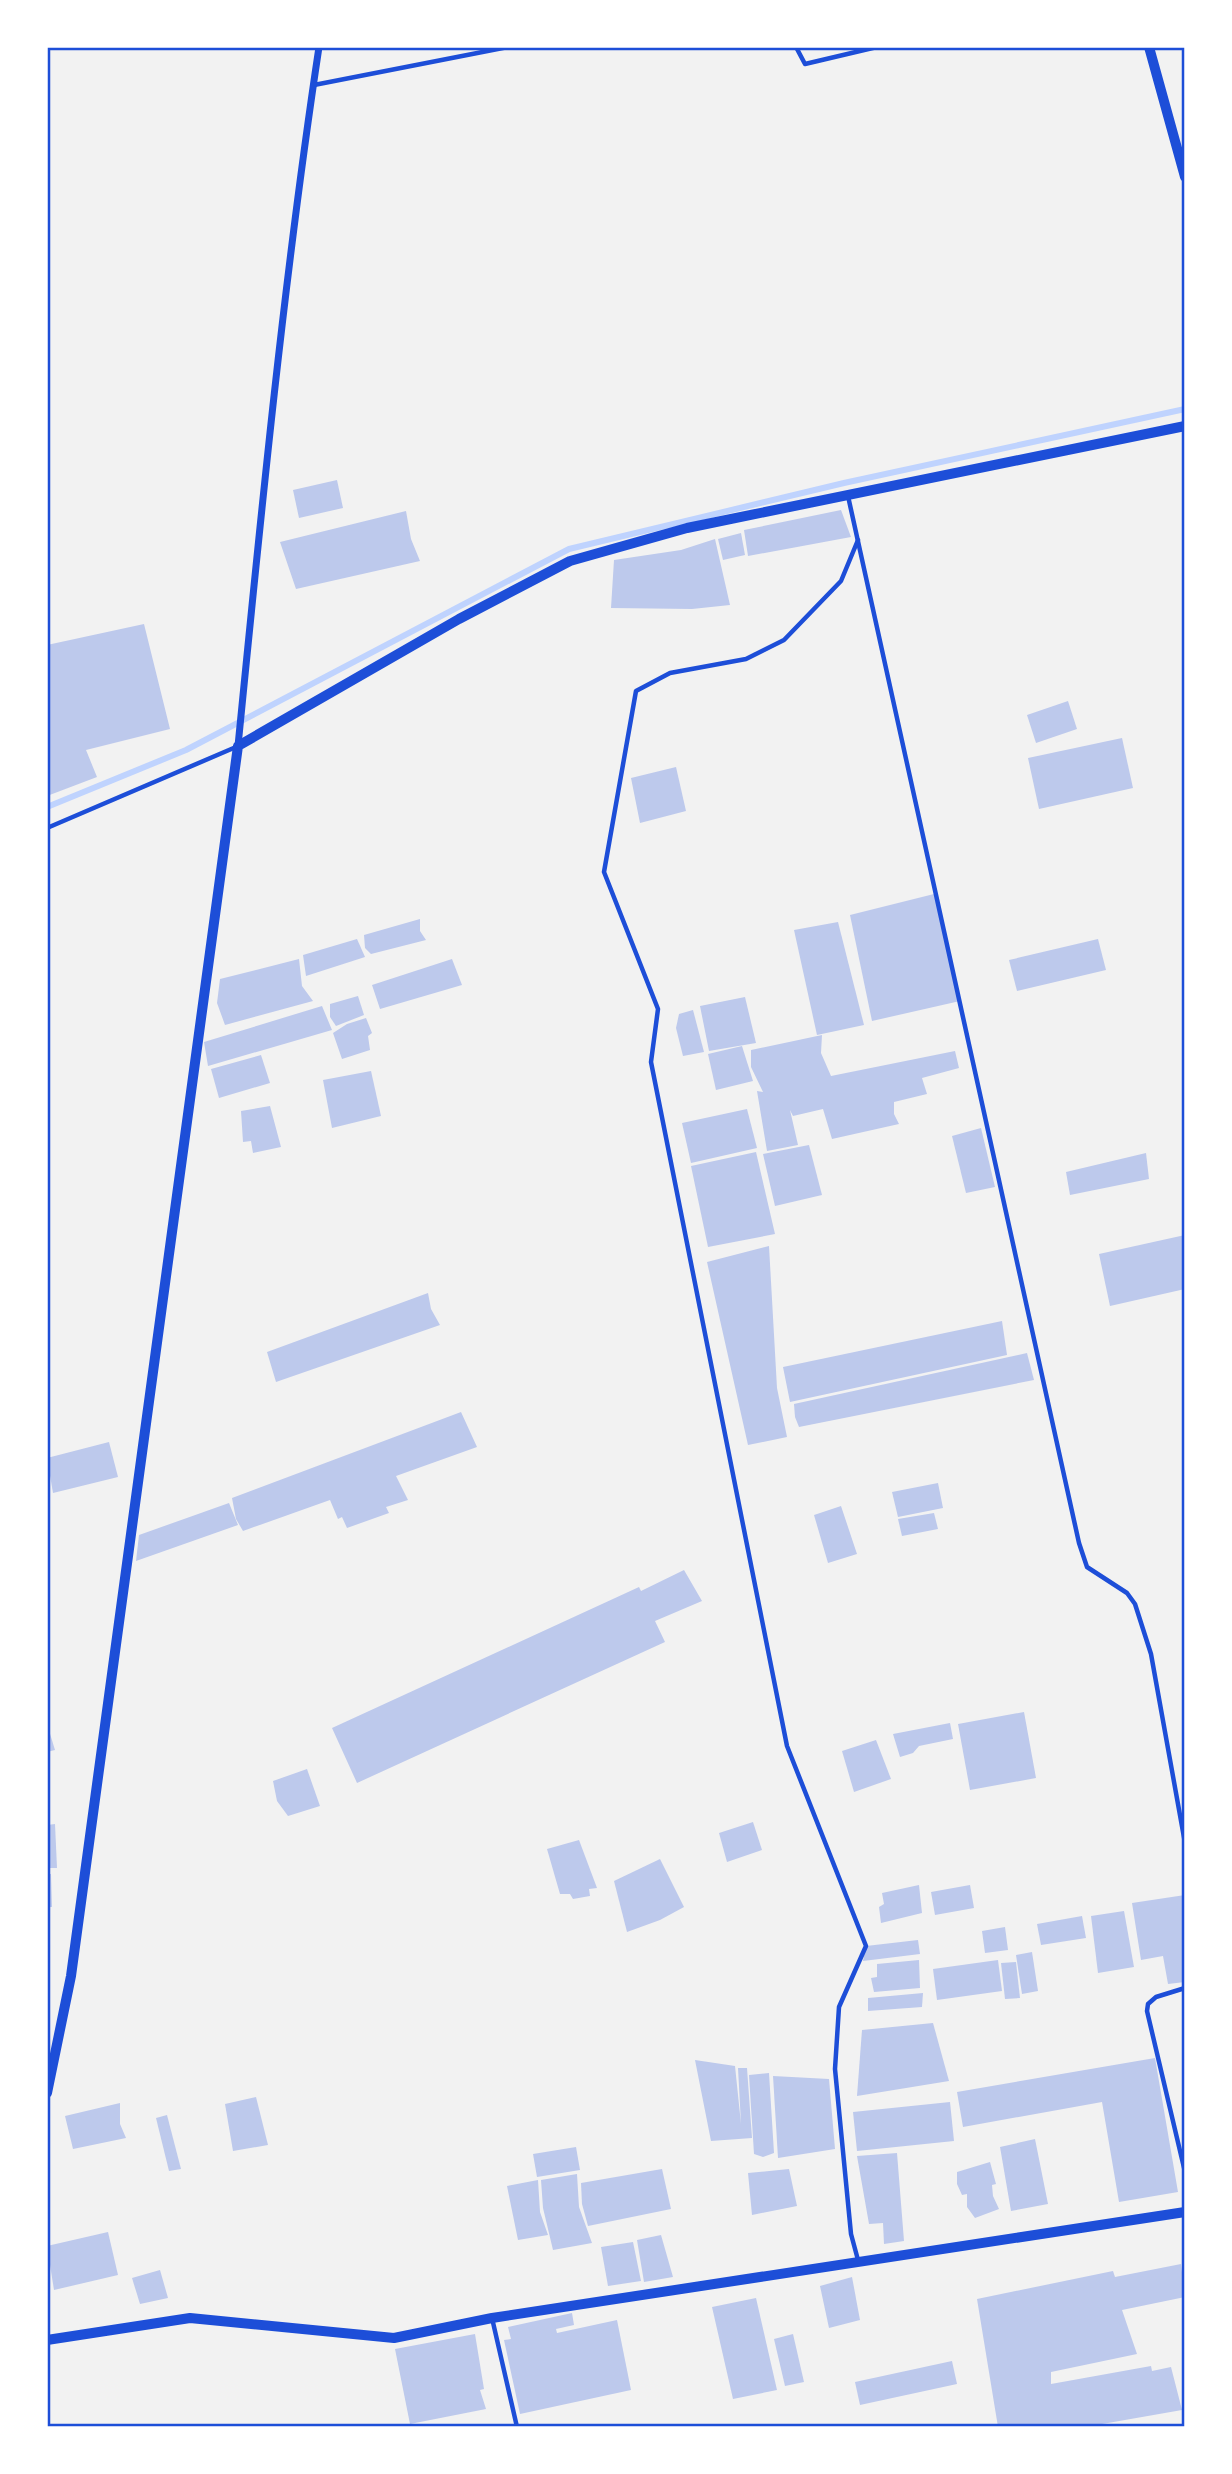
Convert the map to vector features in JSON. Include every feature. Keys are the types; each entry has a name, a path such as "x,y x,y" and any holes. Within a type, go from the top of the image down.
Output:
{"street":[{"path":"47,2094 71,1976 238,746 259,534 319,47"},
{"path":"1149,47 1185,177"},
{"path":"238,746 459,619 570,561 687,528 1185,426"},
{"path":"47,2340 190,2318 394,2338 492,2318 1185,2211"}],"lane":[{"path":"313,86 509,47"},
{"path":"796,47 805,64 877,47"},
{"path":"847,495 1079,1543 1087,1567 1126,1593 1135,1604 1151,1654 1185,1843"},
{"path":"858,540 841,581 784,640 746,659 670,673 636,691 604,872 658,1009 652,1062 786,1746 866,1946 839,2007 835,2069 851,2234 858,2261"},
{"path":"47,828 238,746"},
{"path":"1185,1988 1156,1997 1148,2004 1147,2011 1185,2172"},
{"path":"492,2318 517,2427"}],"building":[{"path":"337,480 343,508 299,518 293,490"},
{"path":"841,510 851,537 748,556 744,530"},
{"path":"406,511 411,539 420,561 296,589 280,542"},
{"path":"741,533 745,555 723,560 718,539"},
{"path":"715,539 730,605 692,609 611,608 614,560 681,550"},
{"path":"144,624 170,729 86,750 97,777 47,796 47,645"},
{"path":"1068,701 1077,729 1036,743 1027,715"},
{"path":"1122,738 1133,788 1039,809 1028,758"},
{"path":"676,767 686,811 640,823 631,778"},
{"path":"934,894 960,1001 872,1021 850,915"},
{"path":"420,919 420,931 426,940 371,954 365,948 364,935"},
{"path":"838,922 864,1025 817,1035 794,930"},
{"path":"357,939 365,957 306,976 303,955"},
{"path":"1098,939 1106,970 1017,991 1009,960"},
{"path":"299,959 302,986 313,1001 225,1025 217,1003 220,979"},
{"path":"452,959 462,985 380,1009 372,985"},
{"path":"358,996 364,1015 336,1026 330,1017 330,1004"},
{"path":"745,997 756,1043 709,1051 700,1006"},
{"path":"322,1006 332,1030 208,1066 204,1042"},
{"path":"693,1010 704,1052 683,1056 676,1028 679,1014"},
{"path":"366,1018 372,1033 368,1036 370,1050 342,1059 333,1033 347,1024"},
{"path":"822,1035 821,1053 831,1076 955,1051 959,1068 922,1078 927,1094 894,1102 894,1114 899,1124 832,1139 823,1109 793,1116 790,1110 798,1145 767,1151 757,1091 763,1092 751,1067 751,1050"},
{"path":"742,1046 753,1081 716,1090 708,1054"},
{"path":"261,1055 270,1083 219,1098 211,1069"},
{"path":"371,1071 381,1116 332,1128 323,1080"},
{"path":"270,1106 281,1147 253,1153 251,1141 243,1142 241,1111"},
{"path":"747,1109 757,1148 691,1163 682,1123"},
{"path":"981,1128 995,1187 966,1193 952,1136"},
{"path":"809,1145 822,1195 775,1206 763,1154"},
{"path":"756,1152 775,1234 708,1247 691,1166"},
{"path":"1146,1153 1149,1179 1070,1195 1066,1172"},
{"path":"1185,1235 1185,1289 1110,1306 1099,1254"},
{"path":"769,1246 777,1388 787,1437 748,1445 707,1262"},
{"path":"428,1293 431,1309 440,1325 276,1382 267,1352"},
{"path":"1002,1321 1007,1355 790,1402 783,1367"},
{"path":"1027,1353 1034,1380 799,1427 795,1417 794,1404"},
{"path":"461,1412 477,1447 396,1476 408,1500 386,1507 389,1513 347,1528 342,1517 338,1519 330,1500 243,1531 236,1519 232,1498"},
{"path":"109,1442 118,1477 53,1493 47,1458"},
{"path":"938,1483 943,1508 898,1517 892,1492"},
{"path":"229,1503 238,1525 136,1561 139,1535"},
{"path":"841,1506 857,1554 828,1563 814,1515"},
{"path":"934,1513 938,1529 902,1536 898,1519"},
{"path":"684,1570 702,1601 655,1621 665,1642 357,1783 332,1728 639,1587 641,1591"},
{"path":"1024,1712 1036,1778 970,1790 958,1724"},
{"path":"950,1723 953,1739 919,1746 913,1753 900,1757 893,1734"},
{"path":"47,1724 55,1750 47,1752"},
{"path":"876,1740 891,1779 854,1792 842,1751"},
{"path":"307,1769 320,1806 288,1816 277,1801 273,1781"},
{"path":"753,1822 762,1850 727,1862 719,1833"},
{"path":"55,1824 57,1868 47,1868 47,1825"},
{"path":"579,1840 597,1888 589,1889 590,1896 573,1899 570,1894 560,1894 547,1849"},
{"path":"660,1859 684,1907 660,1920 627,1932 614,1881"},
{"path":"47,1874 51,1874 52,1907 47,1907"},
{"path":"919,1885 922,1913 881,1923 879,1907 884,1904 882,1893"},
{"path":"970,1885 974,1908 935,1915 931,1892"},
{"path":"1185,1895 1185,1982 1168,1984 1163,1956 1141,1960 1132,1903"},
{"path":"1124,1911 1134,1967 1098,1973 1091,1916"},
{"path":"1082,1916 1086,1938 1041,1945 1037,1924"},
{"path":"1005,1927 1008,1950 985,1953 982,1931"},
{"path":"918,1940 920,1954 863,1961 866,1946"},
{"path":"1032,1952 1038,1991 1022,1994 1016,1955"},
{"path":"919,1960 920,1988 874,1992 871,1978 877,1977 877,1964"},
{"path":"998,1960 1002,1991 937,2000 933,1969"},
{"path":"1016,1962 1020,1998 1005,1999 1001,1963"},
{"path":"923,1993 922,2007 868,2011 868,1998"},
{"path":"933,2023 949,2081 857,2096 862,2030"},
{"path":"1155,2058 1178,2192 1119,2202 1102,2102 963,2127 957,2092"},
{"path":"695,2060 735,2066 741,2124 738,2068 747,2068 752,2138 711,2141"},
{"path":"769,2073 774,2153 763,2157 754,2154 749,2075"},
{"path":"773,2076 829,2079 835,2149 778,2158"},
{"path":"256,2097 268,2145 233,2151 225,2104"},
{"path":"950,2102 954,2141 857,2151 853,2112"},
{"path":"120,2103 120,2124 126,2138 73,2149 65,2116"},
{"path":"167,2115 181,2169 169,2171 156,2118"},
{"path":"1035,2139 1048,2204 1011,2211 1000,2147"},
{"path":"576,2147 580,2170 537,2177 533,2154"},
{"path":"897,2153 904,2241 884,2244 883,2223 869,2224 857,2156"},
{"path":"990,2162 996,2184 992,2185 993,2196 999,2209 975,2218 967,2207 967,2194 962,2195 957,2184 957,2172"},
{"path":"662,2169 671,2209 588,2226 582,2204 581,2183"},
{"path":"789,2169 797,2206 752,2215 748,2173"},
{"path":"577,2174 579,2207 592,2243 553,2250 543,2208 541,2180"},
{"path":"538,2180 540,2212 548,2235 518,2240 507,2186"},
{"path":"108,2232 118,2275 54,2290 47,2246"},
{"path":"661,2235 673,2277 644,2282 637,2240"},
{"path":"633,2242 641,2281 608,2286 601,2247"},
{"path":"1181,2264 1185,2297 1122,2310 1137,2354 1051,2372 1051,2384 1151,2366 1152,2371 1171,2367 1182,2410 1085,2427 998,2427 977,2299 1113,2271 1115,2277"},
{"path":"160,2270 168,2298 140,2304 132,2278"},
{"path":"852,2277 860,2320 829,2328 820,2286"},
{"path":"756,2298 777,2390 733,2399 712,2307"},
{"path":"572,2313 574,2325 556,2329 557,2333 617,2320 631,2390 520,2414 504,2340 511,2339 508,2327"},
{"path":"475,2334 484,2389 480,2390 486,2409 410,2424 395,2349"},
{"path":"793,2334 804,2382 785,2386 774,2339"},
{"path":"952,2361 957,2384 860,2405 855,2382"}],"waterway":[{"path":"47,807 186,750 569,549 844,483 1185,409"}]}
